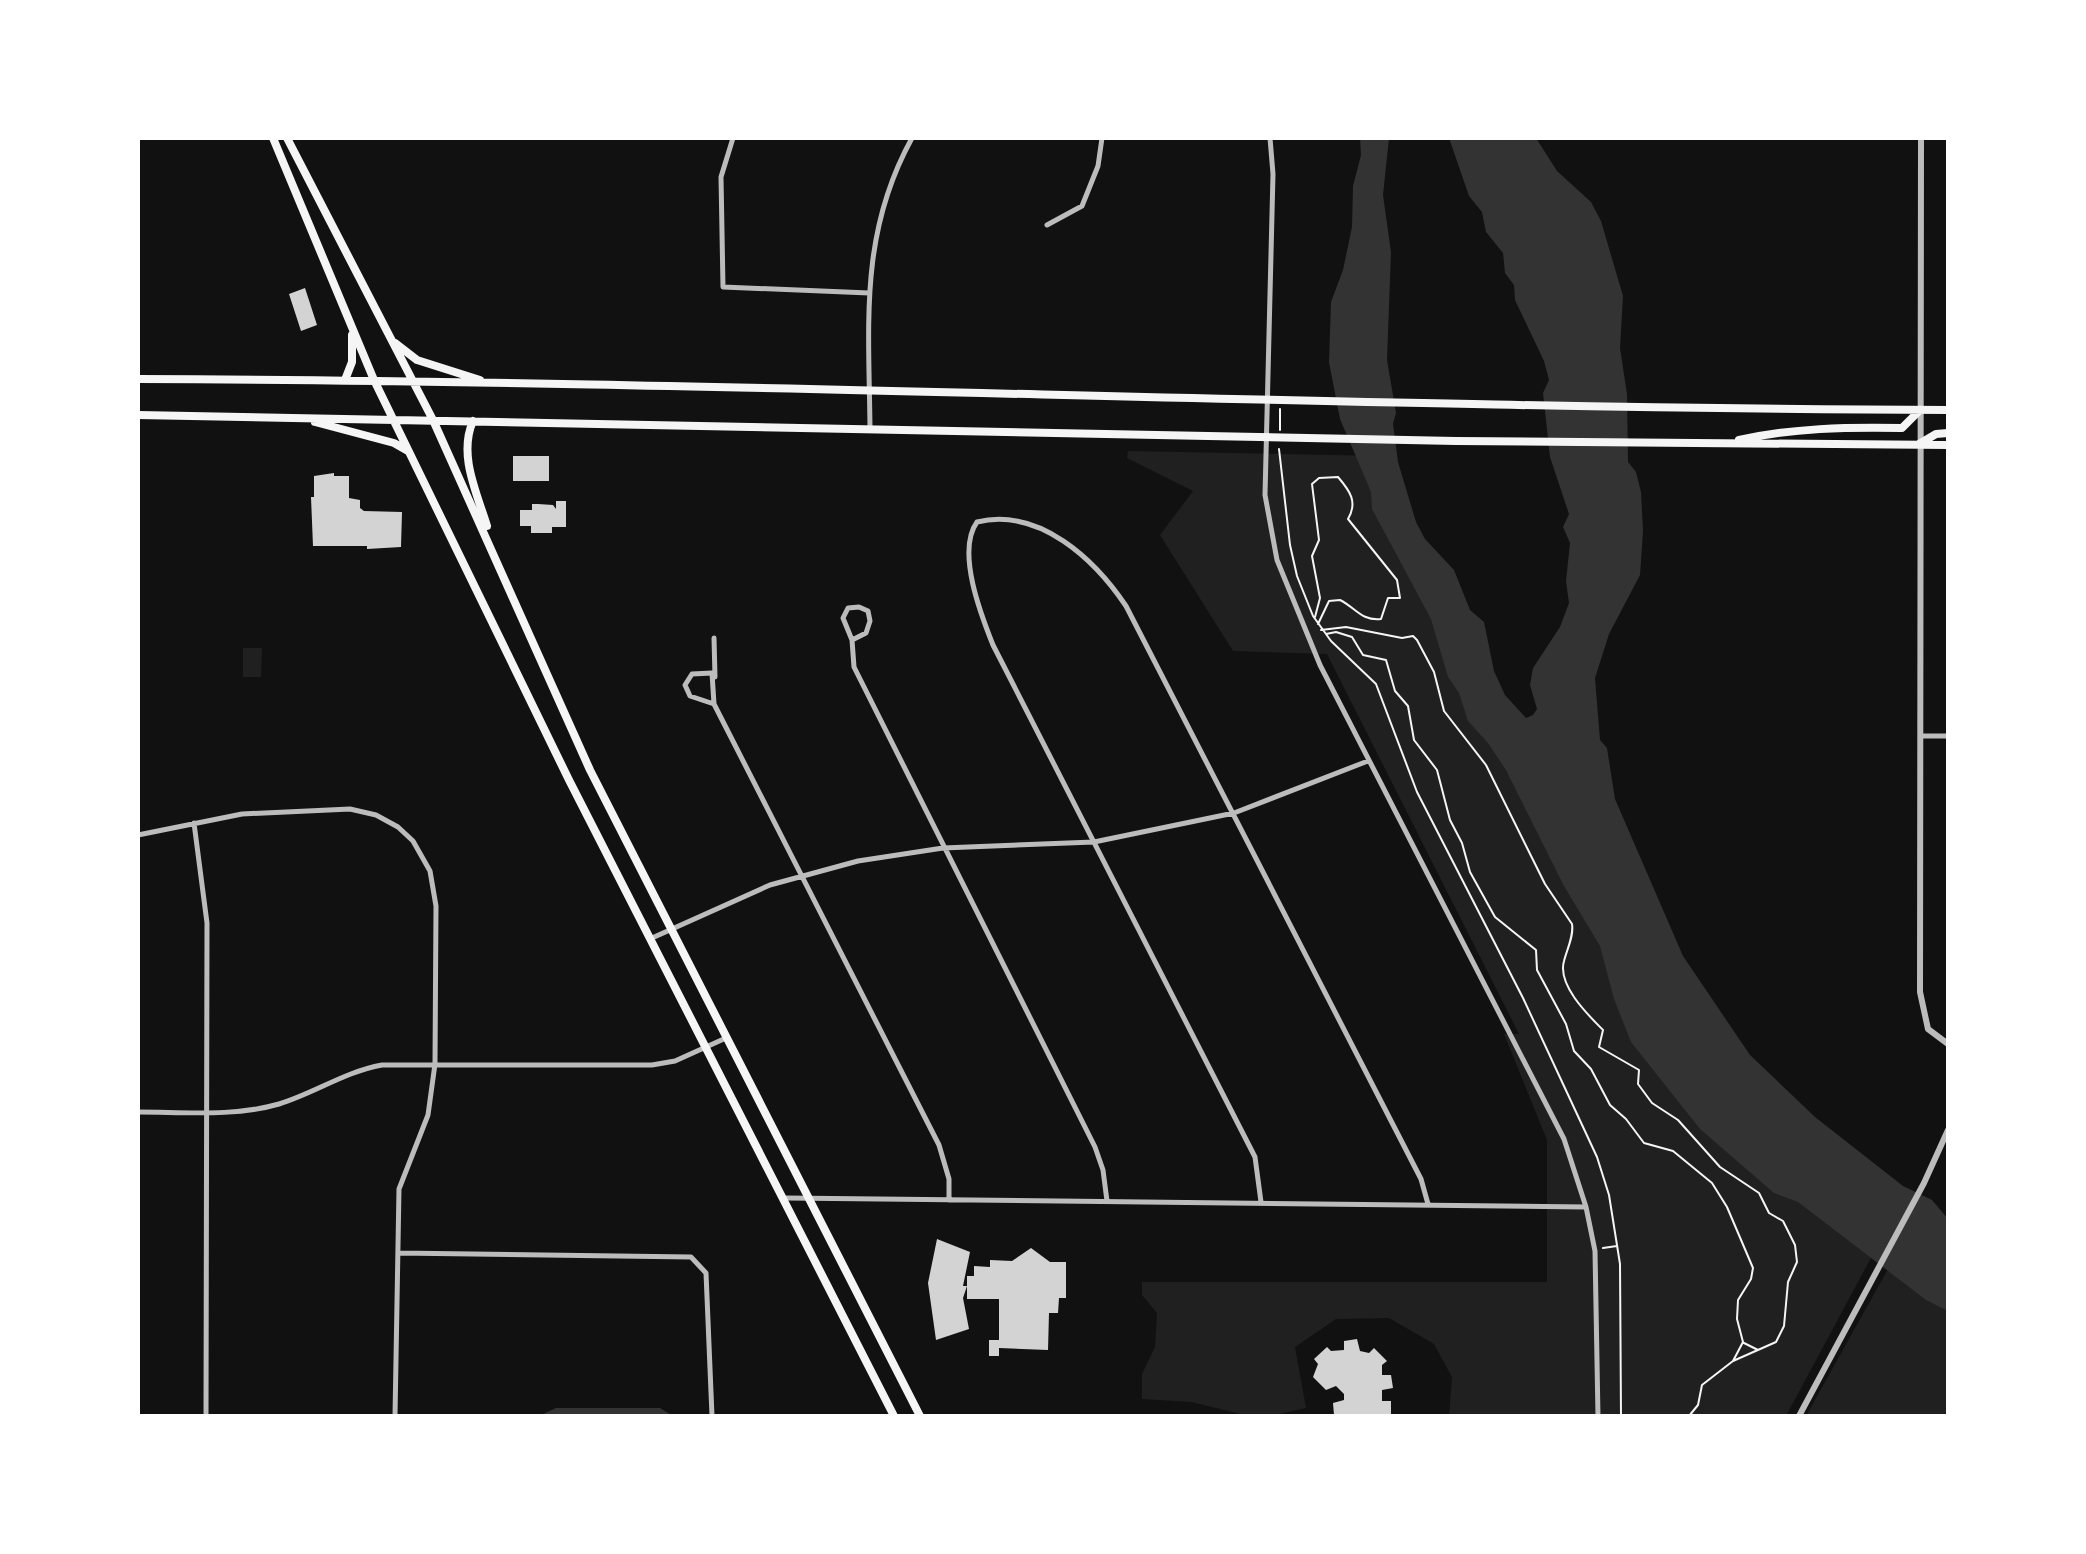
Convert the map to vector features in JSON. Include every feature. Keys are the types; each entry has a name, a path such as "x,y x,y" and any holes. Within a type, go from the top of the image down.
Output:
{"main road":[{"path":"273,138 374,380 569,780 786,1198 894,1416"},
{"path":"287,138 300,157 433,420 590,770 920,1416"},
{"path":"345,380 352,362 351,326"},
{"path":"391,340 417,360 490,383"},
{"path":"138,379 374,380 870,393 1948,410"},
{"path":"1726,443 1768,433 1853,427 1902,428 1920,410"},
{"path":"138,415 1413,441 1948,445"},
{"path":"303,418 394,443 411,453"},
{"path":"473,421 467,433 467,456 497,557"},
{"path":"1919,445 1936,434 1948,433"}],"street":[{"path":"733,138 721,177 723,287 869,293"},
{"path":"870,429 869,293 876,230 891,176 912,138"},
{"path":"1047,225 1082,206 1098,166 1102,138"},
{"path":"1270,138 1273,174 1265,495 1277,560 1301,624 1368,761 1564,1139 1586,1207 1594,1249 1598,1416"},
{"path":"1921,138 1921,1001 1928,1029 1948,1044"},
{"path":"1261,1202 1255,1157 993,645 978,606 970,552 972,530 977,522 1011,521 1041,531 1079,550 1093,563 1142,632 1421,1179 1428,1204"},
{"path":"852,640 866,633 869,627 868,611 859,607 848,608 843,618 852,640 851,654 862,688 1095,1147 1103,1170 1107,1201"},
{"path":"714,638 714,704 939,1145 949,1179 949,1200"},
{"path":"714,704 690,696 685,685 697,672 708,671 715,678"},
{"path":"1921,736 1948,736"},
{"path":"652,938 746,894 801,875 870,858 943,848 1094,842 1234,813 1368,761"},
{"path":"138,835 278,810 350,809 388,821 413,841 430,871 436,906 435,1064 428,1115 399,1189 395,1416"},
{"path":"194,823 207,923 206,1416"},
{"path":"138,1112 249,1110 283,1103 358,1069 382,1065 635,1067 675,1061 726,1038"},
{"path":"1799,1416 1924,1183 1948,1130"},
{"path":"786,1198 1586,1207"},
{"path":"398,1253 691,1257 706,1273 712,1416"}],"path":[{"path":"1280,399 1279,437 1290,545 1297,576 1314,618 1324,634 1376,684 1417,792 1517,986 1597,1157 1609,1195 1621,1287 1621,1416"},
{"path":"1314,618 1320,598 1312,556 1319,540 1312,484 1319,478 1338,477 1352,495 1354,506 1348,519 1391,572 1401,588 1400,598 1388,598 1381,619 1356,614 1340,600 1329,601 1318,625"},
{"path":"1321,630 1346,627 1357,631 1386,632 1402,638 1413,636 1417,640 1434,672 1444,711 1486,765 1545,884 1572,924 1562,964 1578,1003 1603,1030 1599,1047 1639,1070 1638,1084 1652,1103 1678,1120 1720,1167 1759,1193 1769,1213 1787,1227 1797,1254 1795,1271 1788,1282 1784,1326 1776,1342 1733,1361 1707,1378 1699,1391 1698,1405 1689,1416"},
{"path":"1324,634 1336,632 1352,637 1363,655 1386,660 1395,691 1408,706 1414,740 1437,770 1450,820 1462,843 1470,872 1495,917 1536,950 1537,970 1566,1024 1574,1051 1591,1069 1610,1105 1626,1119 1644,1143 1673,1151 1718,1190 1753,1268 1738,1300 1737,1319 1743,1342 1748,1348 1761,1350"},
{"path":"1594,1249 1617,1246"},
{"path":"1733,1361 1743,1342"}],"shaded area":[{"path":"1360,138 1389,138 1383,195 1391,252 1387,360 1396,413 1393,424 1398,462 1416,522 1425,539 1454,570 1470,610 1484,622 1494,671 1505,695 1526,718 1537,709 1530,685 1533,668 1560,627 1569,603 1566,581 1570,543 1563,527 1569,514 1550,457 1543,393 1549,380 1544,361 1515,300 1514,285 1505,273 1503,253 1486,232 1482,212 1469,196 1449,138 1536,138 1557,171 1591,202 1601,221 1623,296 1620,348 1627,394 1628,462 1636,472 1641,492 1643,531 1640,575 1609,634 1595,678 1600,740 1607,748 1615,799 1683,956 1750,1055 1815,1117 1903,1186 1932,1200 1948,1219 1948,1311 1926,1300 1798,1202 1774,1193 1700,1129 1631,1042 1614,999 1600,946 1564,886 1506,770 1468,721 1459,693 1448,677 1431,619 1372,509 1371,492 1340,419 1329,362 1331,302 1343,270 1352,227 1353,186 1361,155"},
{"path":"1128,451 1380,456 1474,656 1872,1256 1786,1416 1449,1416 1452,1377 1434,1344 1389,1318 1336,1319 1295,1347 1306,1408 1271,1416 1249,1416 1191,1402 1142,1399 1142,1374 1155,1347 1157,1313 1142,1295 1142,1282 1547,1282 1547,1140 1504,1034 1519,1034 1327,654 1233,651 1160,535 1193,491 1127,458"},
{"path":"243,648 262,648 261,677 243,677"},
{"path":"1907,1235 1948,1266 1948,1416 1806,1416"},
{"path":"556,1408 660,1408 673,1416 539,1416"}],"building":[{"path":"305,288 317,325 301,331 289,294"},
{"path":"513,456 549,456 549,481 513,481"},
{"path":"334,473 334,476 349,476 349,498 360,500 360,508 364,511 402,512 401,547 313,546 311,497 314,497 314,476"},
{"path":"556,501 566,501 566,527 552,527 552,533 531,533 531,526 520,526 520,510 532,510 532,504 553,505 556,509"},
{"path":"937,1239 970,1252 963,1286 967,1286 963,1298 969,1329 936,1340 928,1283"},
{"path":"1031,1248 1050,1262 1066,1262 1066,1298 1059,1298 1058,1313 1049,1313 1048,1350 999,1348 999,1356 989,1356 989,1340 999,1340 999,1299 967,1299 967,1276 974,1276 974,1266 990,1267 990,1260 1012,1261"},
{"path":"1357,1339 1360,1351 1369,1353 1374,1348 1387,1361 1382,1365 1382,1375 1391,1375 1393,1388 1382,1390 1382,1401 1391,1401 1391,1416 1334,1415 1333,1403 1344,1400 1344,1394 1336,1386 1326,1390 1313,1377 1318,1364 1314,1359 1327,1347 1331,1351 1344,1350 1344,1341"}]}
